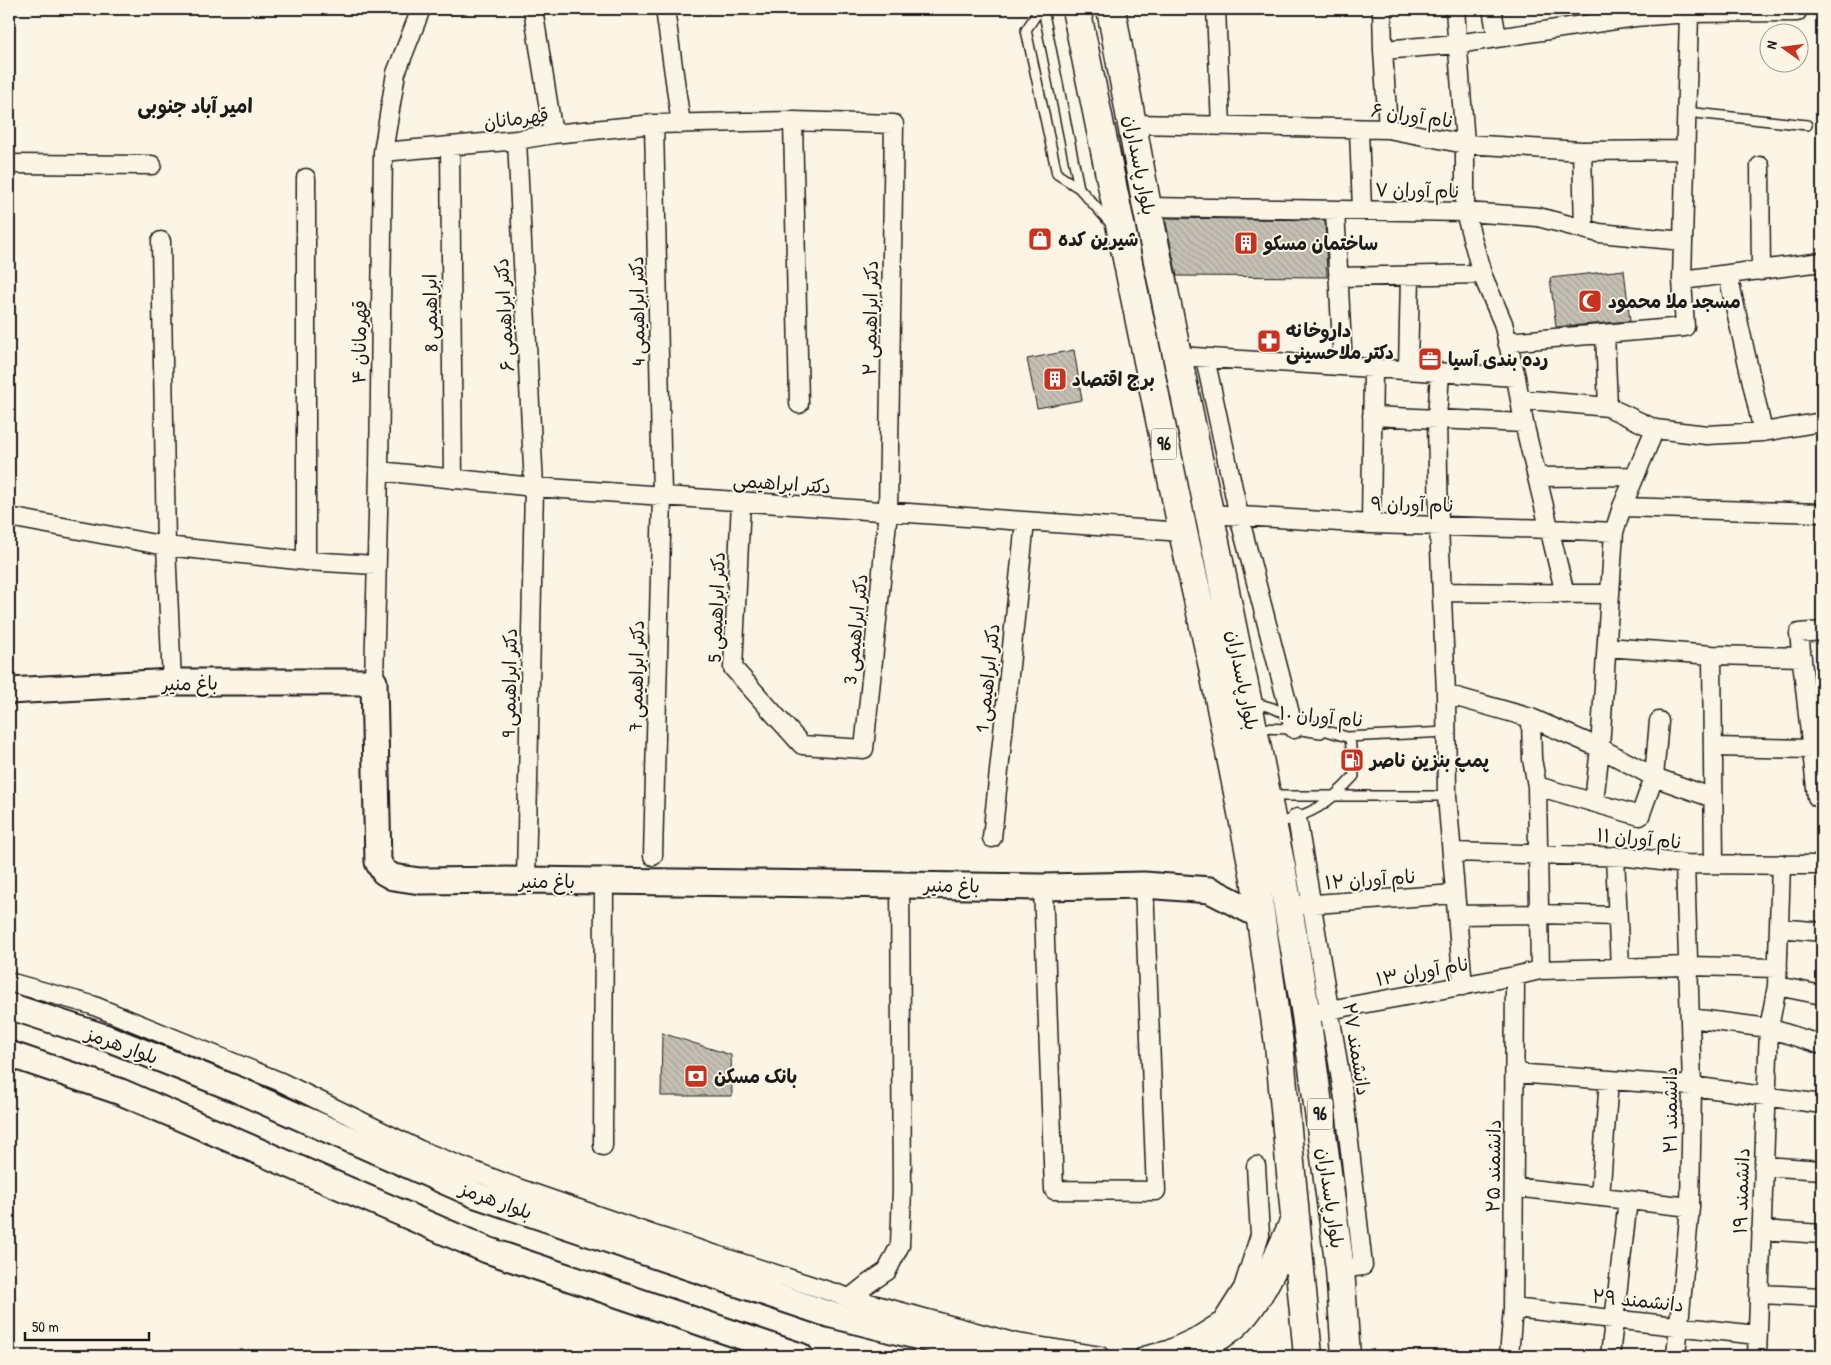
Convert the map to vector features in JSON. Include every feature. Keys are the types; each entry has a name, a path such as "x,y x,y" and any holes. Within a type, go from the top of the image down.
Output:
{"highway":[{"name":"بلوار پاسداران","path":"1076,9 1121,234 1244,817 1261,916 1279,1044 1308,1356"},
{"name":"بلوار پاسداران","path":"1111,9 1148,207 1267,796 1285,821 1300,905 1318,1012 1348,1351"},
{"path":"1184,1356 1232,1328 1255,1300 1275,1264 1296,1219"}],"main road":[{"name":"باغ منیر","path":"9,691 172,682 374,682 378,862 384,872 393,877 420,881 526,880 1043,887 1144,886 1210,890 1261,916"},
{"name":"بلوار هرمز","path":"9,1006 110,1039 236,1089 476,1195 828,1314 996,1356"},
{"path":"9,1054 122,1092 487,1250 800,1356"}],"street":[{"name":"قهرمانان ۴","path":"374,682 383,152 396,72 421,9"},
{"path":"533,9 553,134"},
{"path":"665,9 681,124"},
{"path":"1216,9 1222,126"},
{"path":"1382,9 1388,129"},
{"path":"1456,9 1465,144 1465,212 1482,274 1503,323 1516,377 1524,423 1551,529 1565,594"},
{"path":"1492,9 1497,37"},
{"path":"1383,50 1457,44 1634,13 1797,12 1797,9"},
{"path":"1507,342 1685,327 1682,280 1689,13"},
{"name":"قهرمانان","path":"383,152 516,140 553,134 654,124 793,121 894,124"},
{"path":"793,121 798,404"},
{"name":"دکتر ابراهیمی 4","path":"654,124 662,496"},
{"name":"دکتر ابراهیمی ۲","path":"888,512 894,124"},
{"name":"نام آوران ۶","path":"1132,124 1388,129 1465,144 1582,151 1685,150"},
{"path":"1359,129 1362,210"},
{"name":"دکتر ابراهیمی ۶","path":"516,140 534,487"},
{"name":"ابراهیمی 8","path":"450,146 453,479"},
{"path":"1582,151 1584,229"},
{"path":"9,164 152,165"},
{"path":"1760,166 1761,271"},
{"path":"306,178 306,561"},
{"name":"نام آوران ۷","path":"1148,207 1465,212 1538,217 1599,233 1683,241"},
{"path":"1335,210 1343,366"},
{"path":"161,241 166,546 172,682"},
{"path":"1682,280 1822,262"},
{"path":"1338,277 1482,274"},
{"path":"1728,274 1763,432"},
{"path":"1408,370 1410,276"},
{"path":"1605,334 1608,406"},
{"path":"1178,356 1516,377"},
{"path":"1205,358 1239,516 1292,722"},
{"path":"1371,524 1372,368"},
{"path":"1440,372 1437,419 1446,694 1447,796 1463,986"},
{"path":"1520,399 1608,406 1655,429 1707,435 1763,432 1822,422"},
{"path":"1372,416 1524,423"},
{"path":"1594,802 1600,748 1614,532 1622,507 1655,429"},
{"name":"دکتر ابراهیمی","path":"379,472 534,487 1183,532"},
{"path":"1537,477 1635,476"},
{"name":"دکتر ابراهیمی 9","path":"526,880 534,487"},
{"name":"دکتر ابراهیمی 7","path":"653,856 662,496"},
{"name":"دکتر ابراهیمی 5","path":"741,502 733,668 802,744 864,749"},
{"path":"1622,507 1822,513"},
{"name":"دکتر ابراهیمی 3","path":"864,749 888,512"},
{"name":"نام آوران ۹","path":"1210,514 1371,524 1614,532"},
{"path":"9,517 166,546 306,561 376,565"},
{"name":"دکتر ابراهیمی 1","path":"992,838 1025,522"},
{"path":"1442,592 1609,594"},
{"path":"1822,631 1799,633 1817,797 1822,796"},
{"path":"1606,647 1712,655 1802,657"},
{"path":"1712,655 1714,864"},
{"path":"1446,694 1532,718 1600,748 1654,777 1713,798"},
{"path":"1532,718 1532,759 1537,786 1540,970"},
{"path":"1537,786 1640,816 1654,777 1659,721"},
{"path":"1713,748 1812,749"},
{"name":"نام آوران ۱۱","path":"1452,852 1615,856 1685,864 1822,865"},
{"path":"1615,856 1620,968"},
{"name":"دانشمند ۲۱","path":"1676,1356 1690,1207 1692,1086 1685,864"},
{"name":"دانشمند ۱۹","path":"1757,1356 1769,1028 1777,977 1781,864"},
{"path":"603,1146 604,881"},
{"path":"850,1298 887,1271 900,1245 902,1189 900,884"},
{"path":"1043,887 1054,1190 1156,1191 1144,886"},
{"name":"نام آوران ۱۲","path":"1300,905 1455,894"},
{"path":"1457,915 1539,914 1617,916"},
{"path":"1780,928 1822,932"},
{"name":"نام آوران ۱۳","path":"1318,1012 1540,970 1688,966 1777,977 1822,995"},
{"name":"دانشمند ۲۵","path":"1509,1356 1513,1308 1516,1073 1515,976"},
{"path":"9,982 92,1005 281,1082 420,1150 515,1187 654,1235 850,1298 1016,1343 1100,1356"},
{"path":"1690,1018 1769,1028 1822,1045"},
{"path":"1516,1073 1692,1086 1822,1104"},
{"path":"1600,1197 1609,1080"},
{"path":"1144,1356 1168,1350 1198,1336 1222,1321 1243,1288 1260,1235 1256,1166"},
{"path":"1763,1166 1822,1170"},
{"path":"1514,1187 1690,1207"},
{"path":"1610,1356 1628,1200"},
{"path":"1761,1230 1822,1234"},
{"path":"1759,1294 1822,1297"},
{"name":"دانشمند ۲۹","path":"1513,1308 1757,1335"}],"lane":[{"path":"1041,9 1079,188"},
{"path":"1041,9 1026,30 1056,174 1079,188 1121,234"},
{"path":"1686,112 1807,125"},
{"path":"1247,700 1273,708 1292,722 1350,738 1354,776 1337,795 1316,810 1285,821"},
{"name":"نام آوران ۱۰","path":"1253,728 1292,722 1350,738 1446,732"},
{"path":"1267,796 1447,796"}],"building":[{"name":"ساختمان مسکو","path":"1165,218 1325,220 1327,277 1177,276"},
{"name":"مسجد ملا محمود","path":"1624,270 1630,321 1556,327 1550,278"},
{"name":"برج اقتصاد","path":"1074,350 1082,400 1037,408 1027,359"},
{"name":"بانک مسکن","path":"662,1033 731,1055 732,1096 661,1096"}],"place":[{"name":"شیرین کده","path":"1040,239"},
{"name":"ساختمان مسکو","path":"1246,243"},
{"name":"مسجد ملا محمود","path":"1590,301"},
{"name":"داروخانه دکتر ملاحسینی","path":"1269,341"},
{"name":"رده بندی آسیا","path":"1430,359"},
{"name":"برج اقتصاد","path":"1055,379"},
{"name":"پمپ بنزین ناصر","path":"1352,760"},
{"name":"بانک مسکن","path":"696,1076"}],"district":[{"name":"امير آباد جنوبی","path":"195,106"}]}
